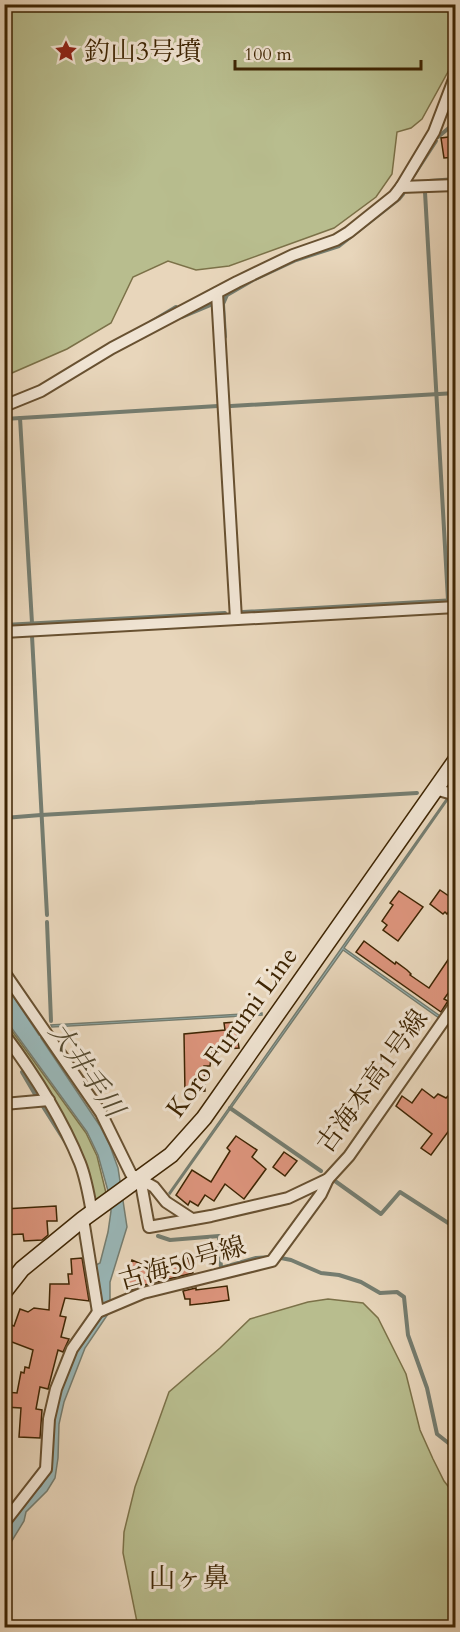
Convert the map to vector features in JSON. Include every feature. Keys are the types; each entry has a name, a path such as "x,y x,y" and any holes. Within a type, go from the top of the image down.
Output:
{"main road":[{"name":"Koro Furumi Line","path":"4,1292 22,1269 126,1186 140,1179 171,1155 204,1118 456,760"}],"street":[{"path":"4,406 40,391 112,348 293,255 336,240 394,196 401,187 434,132 456,74"},
{"path":"401,187 456,185"},
{"path":"217,293 236,619"},
{"path":"4,632 456,607"},
{"path":"435,789 456,795"},
{"path":"4,972 101,1113 131,1174 154,1186 166,1202 192,1219"},
{"name":"古海本高1号線","path":"140,1179 149,1227 288,1198 328,1179 349,1156 456,1003"},
{"path":"4,1034 49,1100 81,1164 92,1213 98,1312"},
{"path":"4,1104 49,1100"},
{"name":"古海50号線","path":"4,1523 46,1469 49,1419 56,1389 72,1349 98,1312 143,1293 272,1261 321,1194 328,1179"}],"green space":[{"path":"5,4 455,5 455,59 422,119 411,128 397,132 392,174 376,197 334,228 229,266 196,270 168,261 133,277 111,323 67,349 5,376"},
{"path":"4,1020 86,1133 97,1156 106,1193 97,1200 92,1198 52,1094 5,1025"},
{"path":"328,1299 363,1303 378,1318 406,1374 420,1430 444,1481 455,1495 455,1627 138,1627 123,1553 124,1532 135,1487 169,1392 250,1319 308,1302"}],"water":[{"path":"450,794 344,948 440,1016 439,1018 343,950 170,1194 169,1193"},
{"path":"5,984 100,1126 118,1168 127,1227 110,1282 110,1311 85,1348 64,1402 59,1424 55,1478 47,1491 26,1512 24,1521 5,1552 4,1531 22,1504 41,1486 49,1472 53,1415 71,1356 101,1314 96,1265 100,1263 111,1211 98,1155 87,1132 5,1019"},
{"path":"262,1013 262,1015 52,1027 51,1025"}],"building":[{"path":"456,136 456,157 444,158 441,138"},
{"path":"440,890 456,901 456,914 450,910 447,914 445,912 443,914 430,904"},
{"path":"399,891 423,907 398,941 383,930 387,925 382,921 393,905 390,903"},
{"path":"364,941 429,988 456,948 456,982 444,999 448,1001 441,1012 356,952"},
{"path":"235,1022 239,1048 212,1050 210,1066 204,1066 205,1091 185,1093 184,1034 225,1030 224,1023"},
{"path":"422,1089 434,1098 438,1094 446,1098 449,1095 456,1099 456,1121 431,1155 421,1148 432,1134 396,1106 402,1096 412,1103"},
{"path":"236,1136 257,1150 252,1157 266,1169 244,1199 225,1184 214,1201 205,1195 198,1206 190,1201 188,1205 176,1195 192,1170 211,1182 230,1151 227,1148"},
{"path":"284,1152 297,1161 285,1176 273,1167"},
{"path":"56,1206 57,1221 47,1221 48,1235 42,1240 24,1241 23,1234 4,1235 4,1209"},
{"path":"82,1258 89,1301 65,1298 60,1316 66,1317 61,1337 69,1339 63,1352 58,1350 48,1389 40,1387 36,1409 42,1410 40,1438 19,1437 21,1408 5,1407 6,1392 17,1393 21,1372 24,1373 25,1367 29,1368 33,1350 4,1339 4,1332 8,1324 14,1326 20,1309 28,1312 34,1308 49,1310 50,1284 69,1284 68,1274 72,1274 71,1259"},
{"path":"188,1258 193,1273 126,1292 124,1286 132,1260 148,1267"},
{"path":"227,1286 229,1300 208,1303 190,1305 190,1299 185,1299 183,1291 196,1288 196,1290"}],"waterway":[{"path":"438,137 456,122"},
{"path":"414,175 436,141"},
{"path":"429,181 456,179"},
{"path":"425,192 448,600"},
{"path":"225,337 223,304 227,295 296,260 339,246 403,194"},
{"path":"182,317 213,304"},
{"path":"151,322 176,307"},
{"path":"231,406 456,393"},
{"path":"4,419 218,406"},
{"path":"20,418 32,623"},
{"path":"243,612 456,600"},
{"path":"4,625 225,613"},
{"path":"32,636 47,915"},
{"path":"4,818 417,793"},
{"name":"大井手川","path":"47,922 51,1021"},
{"path":"22,1072 36,1096"},
{"path":"42,1105 66,1143"},
{"path":"230,1108 321,1171"},
{"path":"335,1181 381,1214 400,1192 456,1228"},
{"path":"158,1236 170,1240 219,1236 221,1268 256,1258 271,1257"},
{"path":"281,1258 321,1273 339,1275 361,1282 380,1293 397,1292 404,1297 408,1335 427,1388 437,1434 456,1449"}],"place":[{"name":"釣山3号墳","path":"66,51"}],"district":[{"name":"山ヶ鼻","path":"189,1578"}]}
